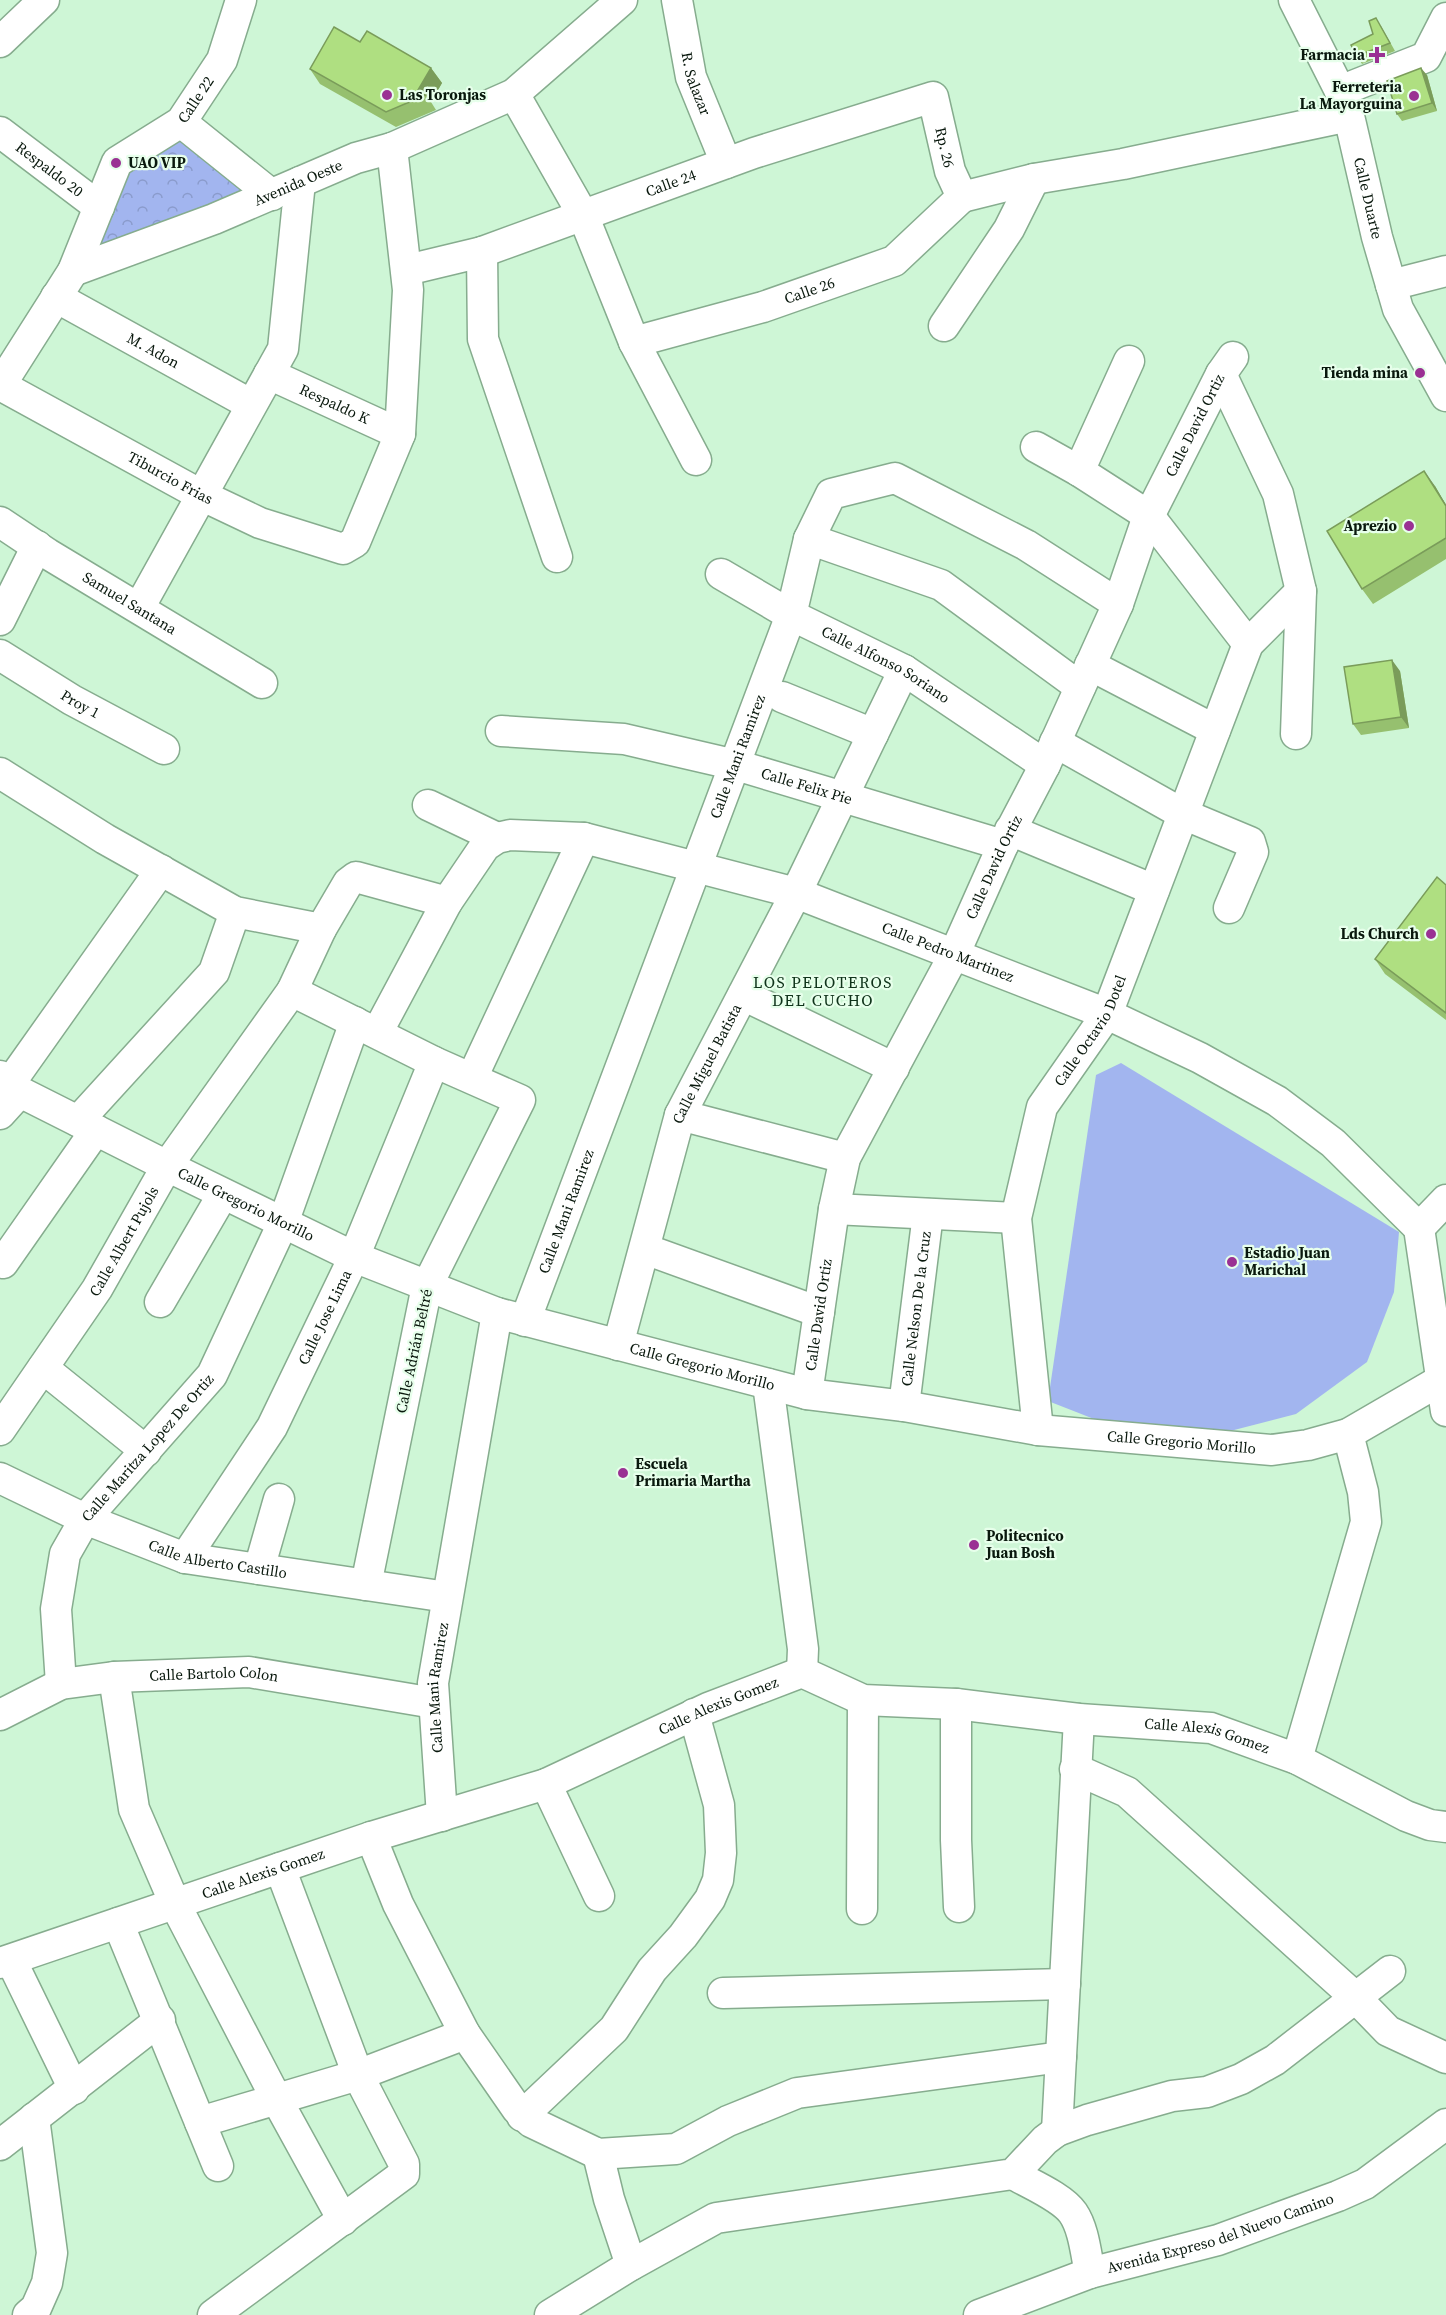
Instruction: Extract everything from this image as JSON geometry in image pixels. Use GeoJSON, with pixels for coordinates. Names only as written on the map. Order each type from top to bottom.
{"type":"FeatureCollection","features":[{"type":"Feature","properties":{"kind":"street"},"geometry":{"type":"LineString","coordinates":[[0,42],[44,0]]}},
{"type":"Feature","properties":{"kind":"street","name":"Calle 22"},"geometry":{"type":"LineString","coordinates":[[73,271],[117,162],[181,122],[222,60],[241,0]]}},
{"type":"Feature","properties":{"kind":"street","name":"Avenida Oeste"},"geometry":{"type":"LineString","coordinates":[[73,271],[214,219],[356,158],[392,148],[514,94],[622,0]]}},
{"type":"Feature","properties":{"kind":"street","name":"R. Salazar"},"geometry":{"type":"LineString","coordinates":[[677,0],[691,77],[726,163]]}},
{"type":"Feature","properties":{"kind":"street","name":"Calle Duarte"},"geometry":{"type":"LineString","coordinates":[[1294,0],[1345,104],[1377,237],[1398,309],[1442,382]]}},
{"type":"Feature","properties":{"kind":"street"},"geometry":{"type":"LineString","coordinates":[[962,197],[1034,179],[1123,164],[1345,104],[1426,57],[1446,18]]}},
{"type":"Feature","properties":{"kind":"street"},"geometry":{"type":"LineString","coordinates":[[514,94],[583,215],[634,342],[696,460]]}},
{"type":"Feature","properties":{"kind":"street","name":"Calle 24"},"geometry":{"type":"LineString","coordinates":[[407,270],[482,252],[726,163],[933,97]]}},
{"type":"Feature","properties":{"kind":"street","name":"Rp. 26"},"geometry":{"type":"LineString","coordinates":[[933,97],[950,171],[962,197]]}},
{"type":"Feature","properties":{"kind":"street"},"geometry":{"type":"LineString","coordinates":[[181,122],[272,195]]}},
{"type":"Feature","properties":{"kind":"street","name":"Respaldo 20"},"geometry":{"type":"LineString","coordinates":[[0,132],[99,207]]}},
{"type":"Feature","properties":{"kind":"street"},"geometry":{"type":"LineString","coordinates":[[392,148],[408,290],[400,434]]}},
{"type":"Feature","properties":{"kind":"street"},"geometry":{"type":"LineString","coordinates":[[944,326],[1009,229],[1034,179]]}},
{"type":"Feature","properties":{"kind":"street"},"geometry":{"type":"LineString","coordinates":[[139,608],[250,404],[283,349],[300,182]]}},
{"type":"Feature","properties":{"kind":"street","name":"Calle 26"},"geometry":{"type":"LineString","coordinates":[[634,342],[763,307],[894,261],[962,197]]}},
{"type":"Feature","properties":{"kind":"street"},"geometry":{"type":"LineString","coordinates":[[482,252],[483,339],[557,557]]}},
{"type":"Feature","properties":{"kind":"street"},"geometry":{"type":"LineString","coordinates":[[0,385],[73,271]]}},
{"type":"Feature","properties":{"kind":"street"},"geometry":{"type":"LineString","coordinates":[[1391,285],[1446,271]]}},
{"type":"Feature","properties":{"kind":"street","name":"M. Adon"},"geometry":{"type":"LineString","coordinates":[[56,297],[250,404]]}},
{"type":"Feature","properties":{"kind":"street"},"geometry":{"type":"LineString","coordinates":[[1079,471],[1129,361]]}},
{"type":"Feature","properties":{"kind":"street","name":"Calle David Ortiz"},"geometry":{"type":"LineString","coordinates":[[807,1394],[834,1209],[845,1158],[954,955],[1007,838],[1050,754],[1118,604],[1149,516],[1227,365],[1278,494],[1301,591]]}},
{"type":"Feature","properties":{"kind":"street","name":"Respaldo K"},"geometry":{"type":"LineString","coordinates":[[269,374],[400,434]]}},
{"type":"Feature","properties":{"kind":"street","name":"Tiburcio Frias"},"geometry":{"type":"LineString","coordinates":[[0,385],[201,495],[260,523],[343,549],[355,542],[400,434]]}},
{"type":"Feature","properties":{"kind":"street"},"geometry":{"type":"LineString","coordinates":[[1036,447],[1079,471],[1149,516],[1248,644],[1301,591]]}},
{"type":"Feature","properties":{"kind":"street","name":"Calle Mani Ramirez"},"geometry":{"type":"LineString","coordinates":[[442,1816],[433,1683],[447,1597],[511,1317],[698,867],[791,615],[809,539],[831,494],[895,478],[1026,545],[1118,604]]}},
{"type":"Feature","properties":{"kind":"street","name":"Samuel Santana"},"geometry":{"type":"LineString","coordinates":[[0,522],[262,682]]}},
{"type":"Feature","properties":{"kind":"street"},"geometry":{"type":"LineString","coordinates":[[809,539],[941,585],[1085,676],[1215,730]]}},
{"type":"Feature","properties":{"kind":"street"},"geometry":{"type":"LineString","coordinates":[[0,620],[37,546]]}},
{"type":"Feature","properties":{"kind":"street","name":"Calle Alfonso Soriano"},"geometry":{"type":"LineString","coordinates":[[721,574],[791,615],[904,670],[1050,754],[1250,842],[1253,852],[1229,908]]}},
{"type":"Feature","properties":{"kind":"street"},"geometry":{"type":"LineString","coordinates":[[1296,734],[1301,591]]}},
{"type":"Feature","properties":{"kind":"street","name":"Calle Octavio Dotel"},"geometry":{"type":"LineString","coordinates":[[1038,1430],[1016,1218],[1042,1107],[1107,1014],[1248,644]]}},
{"type":"Feature","properties":{"kind":"street","name":"Proy 1"},"geometry":{"type":"LineString","coordinates":[[0,655],[72,700],[164,749]]}},
{"type":"Feature","properties":{"kind":"street","name":"Calle Miguel Batista"},"geometry":{"type":"LineString","coordinates":[[618,1345],[680,1115],[796,893],[904,670]]}},
{"type":"Feature","properties":{"kind":"street"},"geometry":{"type":"LineString","coordinates":[[782,698],[873,734]]}},
{"type":"Feature","properties":{"kind":"street","name":"Calle Felix Pie"},"geometry":{"type":"LineString","coordinates":[[501,731],[624,739],[736,765],[1007,838],[1154,890]]}},
{"type":"Feature","properties":{"kind":"street"},"geometry":{"type":"LineString","coordinates":[[0,773],[52,807],[235,912],[321,929]]}},
{"type":"Feature","properties":{"kind":"street"},"geometry":{"type":"LineString","coordinates":[[428,804],[497,838]]}},
{"type":"Feature","properties":{"kind":"street","name":"Calle Pedro Martinez"},"geometry":{"type":"LineString","coordinates":[[497,838],[510,835],[584,838],[796,893],[1107,1014],[1200,1058],[1277,1101],[1333,1143],[1419,1228]]}},
{"type":"Feature","properties":{"kind":"street"},"geometry":{"type":"LineString","coordinates":[[447,902],[485,846],[497,838]]}},
{"type":"Feature","properties":{"kind":"street"},"geometry":{"type":"LineString","coordinates":[[292,991],[434,1062],[472,1078],[584,838]]}},
{"type":"Feature","properties":{"kind":"street"},"geometry":{"type":"LineString","coordinates":[[0,1114],[10,1084],[161,870]]}},
{"type":"Feature","properties":{"kind":"street","name":"Calle Albert Pujols"},"geometry":{"type":"LineString","coordinates":[[0,1430],[97,1289],[167,1166],[292,991],[321,929],[348,883],[356,877],[447,902]]}},
{"type":"Feature","properties":{"kind":"street","name":"Calle Maritza Lopez De Ortiz"},"geometry":{"type":"LineString","coordinates":[[61,1684],[56,1609],[65,1554],[85,1519],[212,1376],[284,1223],[366,1028],[447,902]]}},
{"type":"Feature","properties":{"kind":"street"},"geometry":{"type":"LineString","coordinates":[[3,1263],[87,1126],[214,972],[235,912]]}},
{"type":"Feature","properties":{"kind":"street"},"geometry":{"type":"LineString","coordinates":[[743,994],[894,1068]]}},
{"type":"Feature","properties":{"kind":"street","name":"Calle Jose Lima"},"geometry":{"type":"LineString","coordinates":[[185,1558],[272,1427],[354,1257],[434,1062]]}},
{"type":"Feature","properties":{"kind":"street","name":"Calle Adrián Beltré"},"geometry":{"type":"LineString","coordinates":[[366,1585],[427,1286],[520,1100],[472,1078]]}},
{"type":"Feature","properties":{"kind":"street","name":"Calle Gregorio Morillo"},"geometry":{"type":"LineString","coordinates":[[10,1084],[87,1126],[223,1194],[354,1257],[427,1286],[511,1317],[807,1394],[904,1406],[1038,1430],[1272,1450],[1308,1445],[1348,1434],[1441,1380]]}},
{"type":"Feature","properties":{"kind":"street"},"geometry":{"type":"LineString","coordinates":[[680,1115],[845,1158]]}},
{"type":"Feature","properties":{"kind":"street"},"geometry":{"type":"LineString","coordinates":[[160,1302],[223,1194]]}},
{"type":"Feature","properties":{"kind":"street"},"geometry":{"type":"LineString","coordinates":[[1446,1200],[1419,1228],[1446,1411]]}},
{"type":"Feature","properties":{"kind":"street"},"geometry":{"type":"LineString","coordinates":[[834,1209],[1016,1218]]}},
{"type":"Feature","properties":{"kind":"street","name":"Calle Nelson De la Cruz"},"geometry":{"type":"LineString","coordinates":[[904,1406],[928,1214]]}},
{"type":"Feature","properties":{"kind":"street"},"geometry":{"type":"LineString","coordinates":[[645,1249],[819,1312]]}},
{"type":"Feature","properties":{"kind":"street"},"geometry":{"type":"LineString","coordinates":[[43,1368],[146,1451]]}},
{"type":"Feature","properties":{"kind":"street"},"geometry":{"type":"LineString","coordinates":[[768,1384],[803,1650],[802,1672]]}},
{"type":"Feature","properties":{"kind":"street"},"geometry":{"type":"LineString","coordinates":[[1297,1759],[1366,1522],[1363,1492],[1348,1434]]}},
{"type":"Feature","properties":{"kind":"street","name":"Calle Alberto Castillo"},"geometry":{"type":"LineString","coordinates":[[0,1478],[85,1519],[185,1558],[447,1597]]}},
{"type":"Feature","properties":{"kind":"street"},"geometry":{"type":"LineString","coordinates":[[259,1569],[279,1499]]}},
{"type":"Feature","properties":{"kind":"street","name":"Calle Bartolo Colon"},"geometry":{"type":"LineString","coordinates":[[0,1715],[61,1684],[114,1677],[249,1672],[434,1702]]}},
{"type":"Feature","properties":{"kind":"street","name":"Calle Alexis Gomez"},"geometry":{"type":"LineString","coordinates":[[5,1962],[371,1837],[546,1784],[694,1714],[802,1672],[863,1700],[956,1704],[1079,1719],[1211,1728],[1297,1759],[1406,1816],[1430,1825],[1446,1827]]}},
{"type":"Feature","properties":{"kind":"street"},"geometry":{"type":"LineString","coordinates":[[114,1677],[134,1809],[175,1904],[277,2100],[343,2220]]}},
{"type":"Feature","properties":{"kind":"street"},"geometry":{"type":"LineString","coordinates":[[862,1909],[863,1700]]}},
{"type":"Feature","properties":{"kind":"street"},"geometry":{"type":"LineString","coordinates":[[956,1704],[956,1840],[959,1907]]}},
{"type":"Feature","properties":{"kind":"street"},"geometry":{"type":"LineString","coordinates":[[522,2116],[614,2029],[652,1970],[683,1936],[710,1899],[718,1880],[721,1853],[719,1805],[694,1714]]}},
{"type":"Feature","properties":{"kind":"street"},"geometry":{"type":"LineString","coordinates":[[1057,2131],[1079,1719]]}},
{"type":"Feature","properties":{"kind":"street"},"geometry":{"type":"LineString","coordinates":[[1075,1769],[1127,1792],[1354,1997],[1388,2031],[1446,2058]]}},
{"type":"Feature","properties":{"kind":"street"},"geometry":{"type":"LineString","coordinates":[[546,1784],[599,1896]]}},
{"type":"Feature","properties":{"kind":"street"},"geometry":{"type":"LineString","coordinates":[[371,1837],[398,1904],[465,2034],[522,2116],[598,2154],[676,2149],[728,2121],[797,2093],[1061,2057]]}},
{"type":"Feature","properties":{"kind":"street"},"geometry":{"type":"LineString","coordinates":[[213,2315],[404,2174],[404,2164],[358,2075],[280,1868]]}},
{"type":"Feature","properties":{"kind":"street"},"geometry":{"type":"LineString","coordinates":[[118,1923],[160,2020],[218,2166]]}},
{"type":"Feature","properties":{"kind":"street"},"geometry":{"type":"LineString","coordinates":[[5,1962],[74,2089]]}},
{"type":"Feature","properties":{"kind":"street"},"geometry":{"type":"LineString","coordinates":[[1013,2174],[1044,2140],[1057,2131],[1172,2096],[1207,2092],[1241,2079],[1275,2060],[1390,1971]]}},
{"type":"Feature","properties":{"kind":"street"},"geometry":{"type":"LineString","coordinates":[[723,1993],[1065,1984]]}},
{"type":"Feature","properties":{"kind":"street"},"geometry":{"type":"LineString","coordinates":[[0,2145],[160,2020]]}},
{"type":"Feature","properties":{"kind":"street"},"geometry":{"type":"LineString","coordinates":[[201,2122],[358,2075],[465,2034]]}},
{"type":"Feature","properties":{"kind":"street"},"geometry":{"type":"LineString","coordinates":[[28,2315],[36,2308],[47,2283],[52,2253],[33,2118]]}},
{"type":"Feature","properties":{"kind":"street","name":"Avenida Expreso del Nuevo Camino"},"geometry":{"type":"LineString","coordinates":[[979,2315],[1090,2274],[1218,2240],[1338,2196],[1365,2184],[1446,2124]]}},
{"type":"Feature","properties":{"kind":"street"},"geometry":{"type":"LineString","coordinates":[[598,2154],[609,2199],[631,2265]]}},
{"type":"Feature","properties":{"kind":"street"},"geometry":{"type":"LineString","coordinates":[[550,2315],[631,2265],[717,2218],[1013,2174],[1063,2203],[1073,2214],[1079,2228],[1090,2274]]}},
{"type":"Feature","properties":{"kind":"green space"},"geometry":{"type":"Polygon","coordinates":[[[184,134],[255,193],[96,255],[123,189],[122,167],[184,134]]]}},
{"type":"Feature","properties":{"kind":"green space","name":"Estadio Juan Marichal"},"geometry":{"type":"Polygon","coordinates":[[[1121,1063],[1399,1232],[1394,1292],[1367,1362],[1296,1414],[1203,1438],[1112,1426],[1048,1401],[1096,1075],[1121,1063]]]}},
{"type":"Feature","properties":{"kind":"building"},"geometry":{"type":"Polygon","coordinates":[[[1376,18],[1390,43],[1357,56],[1351,45],[1373,34],[1369,21],[1376,18]]]}},
{"type":"Feature","properties":{"kind":"building","name":"Las Toronjas"},"geometry":{"type":"Polygon","coordinates":[[[334,27],[360,42],[367,31],[431,68],[418,90],[426,95],[386,112],[310,69],[334,27]]]}},
{"type":"Feature","properties":{"kind":"building","name":"Ferreteria La Mayorguina"},"geometry":{"type":"Polygon","coordinates":[[[1421,68],[1432,103],[1397,114],[1387,81],[1421,68]]]}},
{"type":"Feature","properties":{"kind":"building","name":"Aprezio"},"geometry":{"type":"Polygon","coordinates":[[[1424,471],[1446,506],[1446,538],[1362,589],[1327,531],[1424,471]]]}},
{"type":"Feature","properties":{"kind":"building"},"geometry":{"type":"Polygon","coordinates":[[[1392,660],[1401,717],[1353,724],[1344,667],[1392,660]]]}},
{"type":"Feature","properties":{"kind":"building","name":"Lds Church"},"geometry":{"type":"Polygon","coordinates":[[[1437,877],[1446,885],[1446,1013],[1375,959],[1437,877]]]}},
{"type":"Feature","properties":{"kind":"place","name":"Farmacia"},"geometry":{"type":"Point","coordinates":[1377,55]}},
{"type":"Feature","properties":{"kind":"place","name":"Las Toronjas"},"geometry":{"type":"Point","coordinates":[387,95]}},
{"type":"Feature","properties":{"kind":"place","name":"Ferreteria La Mayorguina"},"geometry":{"type":"Point","coordinates":[1414,96]}},
{"type":"Feature","properties":{"kind":"place","name":"UAO VIP"},"geometry":{"type":"Point","coordinates":[116,163]}},
{"type":"Feature","properties":{"kind":"place","name":"Tienda mina"},"geometry":{"type":"Point","coordinates":[1420,373]}},
{"type":"Feature","properties":{"kind":"place","name":"Aprezio"},"geometry":{"type":"Point","coordinates":[1409,526]}},
{"type":"Feature","properties":{"kind":"place","name":"Lds Church"},"geometry":{"type":"Point","coordinates":[1431,934]}},
{"type":"Feature","properties":{"kind":"place","name":"Estadio Juan Marichal"},"geometry":{"type":"Point","coordinates":[1232,1262]}},
{"type":"Feature","properties":{"kind":"place","name":"Escuela Primaria Martha"},"geometry":{"type":"Point","coordinates":[623,1473]}},
{"type":"Feature","properties":{"kind":"place","name":"Politecnico Juan Bosh"},"geometry":{"type":"Point","coordinates":[974,1545]}},
{"type":"Feature","properties":{"kind":"district","name":"LOS PELOTEROS DEL CUCHO"},"geometry":{"type":"Point","coordinates":[823,991]}}]}
